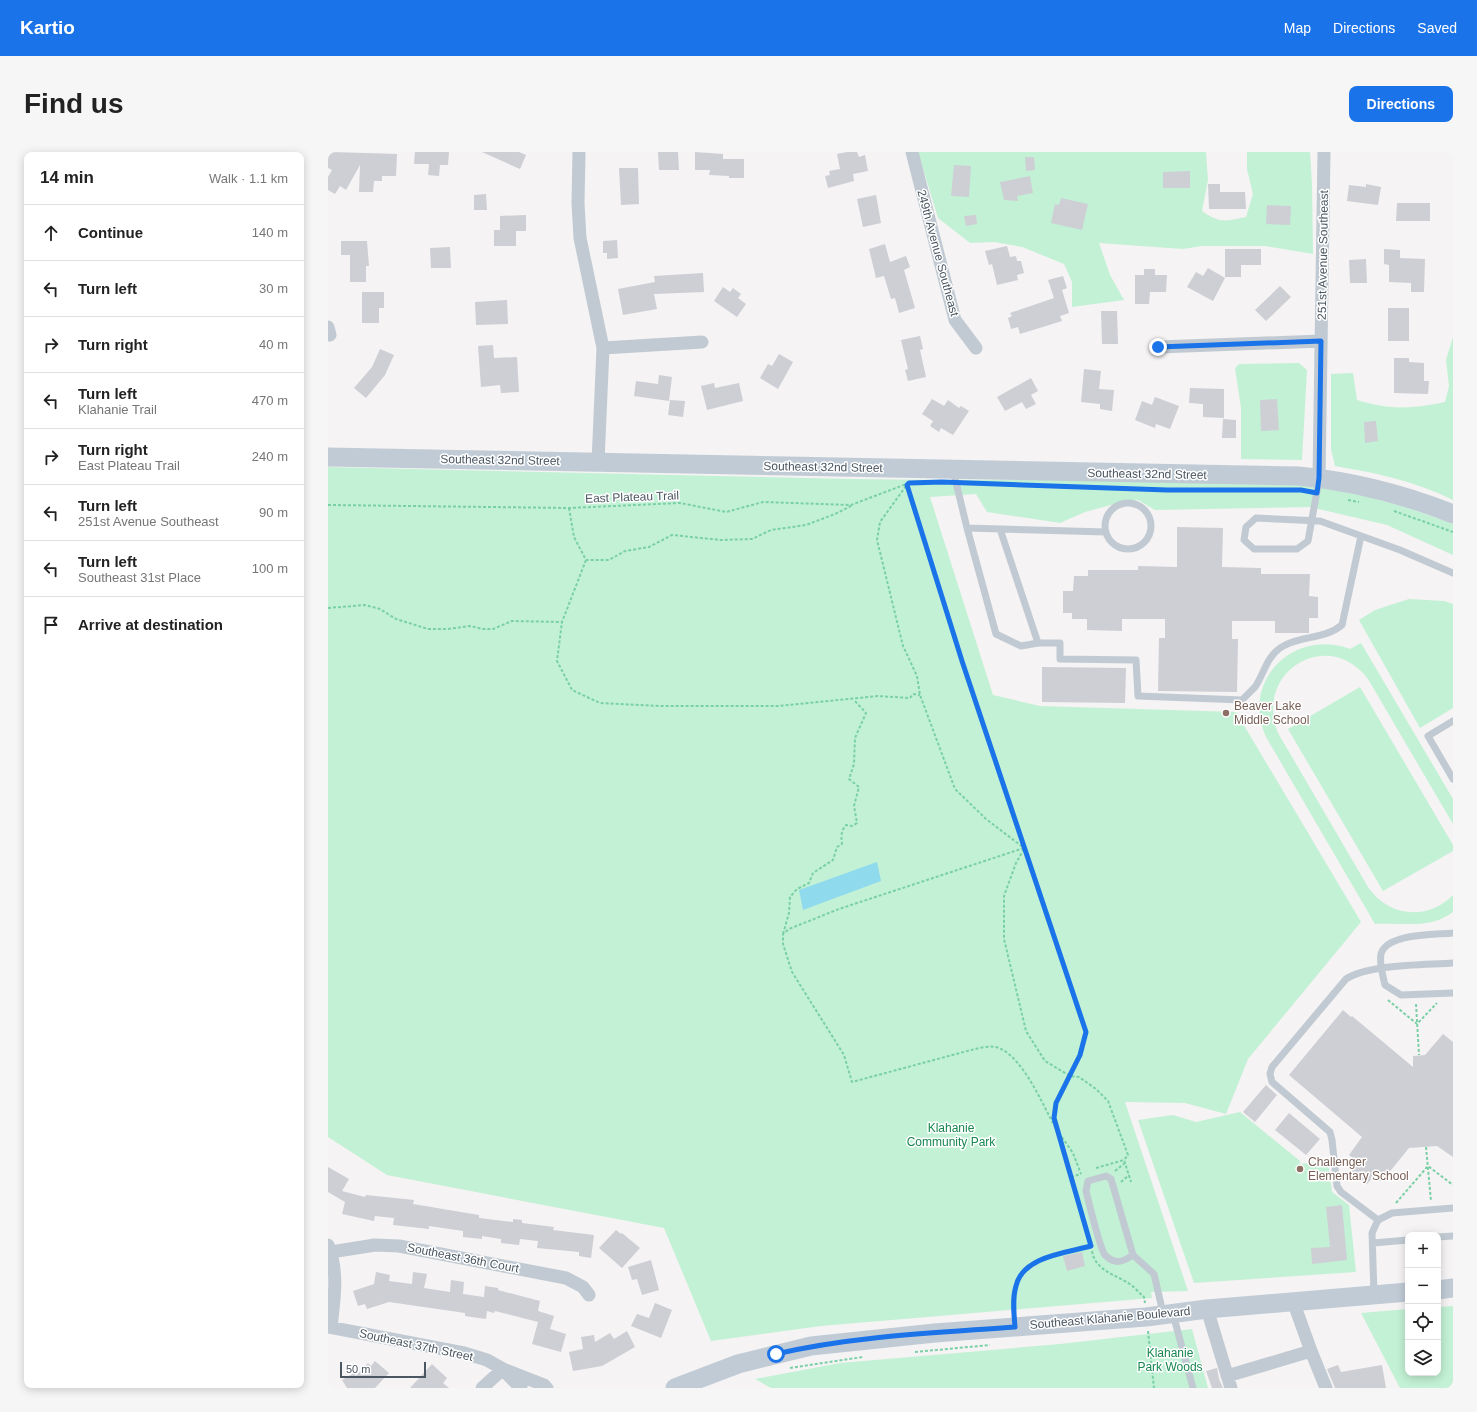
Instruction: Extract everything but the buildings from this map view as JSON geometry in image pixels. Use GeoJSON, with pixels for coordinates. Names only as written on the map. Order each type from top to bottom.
{"type":"FeatureCollection","features":[{"type":"Feature","properties":{"kind":"street"},"geometry":{"type":"LineString","coordinates":[[579,152],[578,203],[580,238],[584,265],[603,348],[598,462]]}},
{"type":"Feature","properties":{"kind":"street","name":"249th Avenue Southeast"},"geometry":{"type":"LineString","coordinates":[[912,152],[955,320],[976,348]]}},
{"type":"Feature","properties":{"kind":"street","name":"251st Avenue Southeast"},"geometry":{"type":"LineString","coordinates":[[1319,478],[1324,152]]}},
{"type":"Feature","properties":{"kind":"street"},"geometry":{"type":"LineString","coordinates":[[1158,347],[1321,341]]}},
{"type":"Feature","properties":{"kind":"street"},"geometry":{"type":"LineString","coordinates":[[603,348],[702,342]]}},
{"type":"Feature","properties":{"kind":"street","name":"Southeast 32nd Street"},"geometry":{"type":"LineString","coordinates":[[328,457],[1319,478],[1393,493],[1453,514]]}},
{"type":"Feature","properties":{"kind":"street","name":"Southeast 36th Court"},"geometry":{"type":"LineString","coordinates":[[329,1249],[375,1245],[399,1246],[566,1278],[583,1286],[589,1294]]}},
{"type":"Feature","properties":{"kind":"street"},"geometry":{"type":"LineString","coordinates":[[329,1249],[334,1270],[334,1292],[329,1327]]}},
{"type":"Feature","properties":{"kind":"street"},"geometry":{"type":"LineString","coordinates":[[1441,1290],[1453,1288]]}},
{"type":"Feature","properties":{"kind":"street","name":"Southeast Klahanie Boulevard"},"geometry":{"type":"LineString","coordinates":[[675,1388],[738,1364],[811,1346],[1161,1315],[1206,1309],[1293,1301],[1405,1292]]}},
{"type":"Feature","properties":{"kind":"street"},"geometry":{"type":"LineString","coordinates":[[1293,1301],[1326,1388]]}},
{"type":"Feature","properties":{"kind":"street"},"geometry":{"type":"LineString","coordinates":[[1206,1309],[1229,1382],[1311,1351]]}},
{"type":"Feature","properties":{"kind":"street","name":"Southeast 37th Street"},"geometry":{"type":"LineString","coordinates":[[329,1327],[487,1360],[503,1369],[544,1385],[547,1388]]}},
{"type":"Feature","properties":{"kind":"street"},"geometry":{"type":"LineString","coordinates":[[482,1388],[503,1369]]}},
{"type":"Feature","properties":{"kind":"street","name":"Southeast 37th Street"},"geometry":{"type":"LineString","coordinates":[[503,1369],[520,1388]]}},
{"type":"Feature","properties":{"kind":"lane"},"geometry":{"type":"LineString","coordinates":[[953,470],[966,528],[996,634],[1021,646],[1038,643],[1060,643],[1060,659],[1136,660],[1138,696],[1242,700],[1255,687],[1274,653],[1296,640],[1328,634],[1342,624],[1361,536]]}},
{"type":"Feature","properties":{"kind":"lane"},"geometry":{"type":"LineString","coordinates":[[1319,478],[1313,520],[1308,541],[1297,549],[1254,549],[1244,540],[1246,527],[1256,518],[1313,520],[1361,536],[1453,573]]}},
{"type":"Feature","properties":{"kind":"lane"},"geometry":{"type":"LineString","coordinates":[[1123,504],[1138,506],[1148,515],[1151,522],[1150,533],[1144,543],[1137,548],[1121,548],[1114,545],[1106,532],[1107,517],[1117,506],[1123,504]]}},
{"type":"Feature","properties":{"kind":"lane"},"geometry":{"type":"LineString","coordinates":[[966,528],[1106,532]]}},
{"type":"Feature","properties":{"kind":"lane"},"geometry":{"type":"LineString","coordinates":[[1000,529],[1038,643]]}},
{"type":"Feature","properties":{"kind":"lane"},"geometry":{"type":"LineString","coordinates":[[1453,721],[1428,736],[1453,779]]}},
{"type":"Feature","properties":{"kind":"lane"},"geometry":{"type":"LineString","coordinates":[[1453,933],[1406,937],[1390,942],[1381,953],[1381,969],[1385,985],[1401,995],[1453,993]]}},
{"type":"Feature","properties":{"kind":"lane"},"geometry":{"type":"LineString","coordinates":[[1378,1220],[1341,1192],[1337,1186],[1330,1132],[1272,1082],[1270,1074],[1272,1067],[1346,979],[1355,974],[1381,969],[1453,963]]}},
{"type":"Feature","properties":{"kind":"lane"},"geometry":{"type":"LineString","coordinates":[[1133,1255],[1124,1261],[1114,1261],[1104,1254],[1086,1191],[1088,1181],[1106,1176],[1111,1179],[1133,1255],[1154,1274],[1160,1292],[1161,1315],[1193,1388]]}},
{"type":"Feature","properties":{"kind":"lane"},"geometry":{"type":"LineString","coordinates":[[1374,1294],[1372,1233],[1378,1220],[1392,1213],[1453,1208]]}},
{"type":"Feature","properties":{"kind":"lane"},"geometry":{"type":"LineString","coordinates":[[1441,1237],[1453,1236]]}},
{"type":"Feature","properties":{"kind":"lane"},"geometry":{"type":"LineString","coordinates":[[1373,1243],[1405,1240]]}},
{"type":"Feature","properties":{"kind":"path","name":"East Plateau Trail"},"geometry":{"type":"LineString","coordinates":[[328,505],[569,508],[680,503],[726,512],[763,502],[851,506],[915,483]]}},
{"type":"Feature","properties":{"kind":"path"},"geometry":{"type":"LineString","coordinates":[[907,485],[880,522],[877,540],[903,646],[917,676],[920,694],[954,789],[986,819],[1024,848]]}},
{"type":"Feature","properties":{"kind":"path"},"geometry":{"type":"LineString","coordinates":[[907,485],[962,661],[1086,1032],[1080,1055],[1056,1103],[1054,1118],[1080,1206]]}},
{"type":"Feature","properties":{"kind":"path"},"geometry":{"type":"LineString","coordinates":[[1152,489],[1191,490]]}},
{"type":"Feature","properties":{"kind":"path"},"geometry":{"type":"LineString","coordinates":[[1347,500],[1362,503]]}},
{"type":"Feature","properties":{"kind":"path"},"geometry":{"type":"LineString","coordinates":[[586,560],[609,560],[625,551],[649,547],[672,535],[721,540],[752,539],[771,530],[806,525],[851,506]]}},
{"type":"Feature","properties":{"kind":"path"},"geometry":{"type":"LineString","coordinates":[[569,508],[574,537],[586,560],[562,622],[557,661],[572,690],[600,703],[726,706],[778,706],[854,700],[878,696],[910,698],[913,694],[920,694]]}},
{"type":"Feature","properties":{"kind":"path"},"geometry":{"type":"LineString","coordinates":[[1391,510],[1453,532]]}},
{"type":"Feature","properties":{"kind":"path"},"geometry":{"type":"LineString","coordinates":[[328,608],[365,605],[380,608],[396,619],[428,629],[448,629],[470,626],[482,629],[494,629],[512,620],[562,622]]}},
{"type":"Feature","properties":{"kind":"path"},"geometry":{"type":"LineString","coordinates":[[854,700],[866,713],[855,738],[854,764],[849,779],[859,787],[854,806],[857,823],[852,826],[846,825],[843,829],[841,834],[842,844],[836,847],[833,860],[813,873],[809,883],[797,889],[790,897],[789,913],[783,934],[783,944],[792,972],[844,1055],[852,1082],[985,1046],[1000,1048],[1011,1055],[1021,1068],[1072,1153],[1081,1174]]}},
{"type":"Feature","properties":{"kind":"path"},"geometry":{"type":"LineString","coordinates":[[783,934],[788,929],[839,909],[1024,848]]}},
{"type":"Feature","properties":{"kind":"path"},"geometry":{"type":"LineString","coordinates":[[1024,848],[1016,863],[1004,896],[1004,939],[1026,1031],[1045,1061],[1070,1076],[1079,1077],[1096,1089],[1108,1101],[1128,1155],[1124,1160]]}},
{"type":"Feature","properties":{"kind":"path"},"geometry":{"type":"LineString","coordinates":[[1388,1000],[1417,1024]]}},
{"type":"Feature","properties":{"kind":"path"},"geometry":{"type":"LineString","coordinates":[[1417,1024],[1439,1001]]}},
{"type":"Feature","properties":{"kind":"path"},"geometry":{"type":"LineString","coordinates":[[1416,1003],[1419,1056]]}},
{"type":"Feature","properties":{"kind":"path"},"geometry":{"type":"LineString","coordinates":[[1426,1147],[1431,1201]]}},
{"type":"Feature","properties":{"kind":"path"},"geometry":{"type":"LineString","coordinates":[[1114,1172],[1125,1164]]}},
{"type":"Feature","properties":{"kind":"path"},"geometry":{"type":"LineString","coordinates":[[1428,1166],[1453,1185]]}},
{"type":"Feature","properties":{"kind":"path"},"geometry":{"type":"LineString","coordinates":[[1396,1204],[1428,1166]]}},
{"type":"Feature","properties":{"kind":"path"},"geometry":{"type":"LineString","coordinates":[[1118,1184],[1128,1175]]}},
{"type":"Feature","properties":{"kind":"path"},"geometry":{"type":"LineString","coordinates":[[1091,1242],[1093,1257],[1102,1270],[1130,1284],[1161,1315],[1154,1388]]}},
{"type":"Feature","properties":{"kind":"path"},"geometry":{"type":"LineString","coordinates":[[1015,1327],[1014,1297],[1021,1273],[1039,1261],[1091,1246]]}},
{"type":"Feature","properties":{"kind":"path"},"geometry":{"type":"LineString","coordinates":[[911,1352],[995,1345]]}},
{"type":"Feature","properties":{"kind":"path"},"geometry":{"type":"LineString","coordinates":[[783,1369],[865,1357]]}},
{"type":"Feature","properties":{"kind":"green space"},"geometry":{"type":"Polygon","coordinates":[[[918,152],[1206,152],[1208,180],[1202,211],[1219,220],[1233,220],[1246,217],[1253,194],[1247,169],[1247,152],[1310,152],[1313,254],[1265,246],[1202,246],[1183,249],[1099,243],[1110,275],[1124,300],[1072,307],[1072,282],[1064,264],[1022,247],[994,242],[970,243],[938,218],[918,152]]]}},
{"type":"Feature","properties":{"kind":"green space"},"geometry":{"type":"Polygon","coordinates":[[[1453,337],[1453,500],[1439,493],[1395,478],[1335,466],[1331,449],[1331,374],[1353,373],[1357,400],[1379,406],[1412,407],[1445,402],[1449,386],[1446,360],[1453,337]]]}},
{"type":"Feature","properties":{"kind":"green space"},"geometry":{"type":"Polygon","coordinates":[[[1299,363],[1307,370],[1302,460],[1241,459],[1241,408],[1235,368],[1239,364],[1299,363]]]}},
{"type":"Feature","properties":{"kind":"green space","name":"Klahanie Community Park"},"geometry":{"type":"Polygon","coordinates":[[[328,467],[850,479],[1259,481],[1321,487],[1366,496],[1453,524],[1453,555],[1387,525],[1310,507],[1155,510],[1138,500],[1114,504],[1085,512],[1060,523],[987,512],[976,494],[930,497],[993,695],[1040,706],[1236,712],[1361,922],[1248,1059],[1226,1114],[1185,1103],[1125,1102],[1188,1291],[1151,1292],[1152,1298],[821,1326],[711,1341],[664,1228],[387,1175],[328,1137],[328,467]]]}},
{"type":"Feature","properties":{"kind":"green space"},"geometry":{"type":"Polygon","coordinates":[[[1409,599],[1444,601],[1453,604],[1453,708],[1420,728],[1359,620],[1375,610],[1409,599]]]}},
{"type":"Feature","properties":{"kind":"green space"},"geometry":{"type":"Polygon","coordinates":[[[1361,643],[1453,799],[1453,824],[1368,679],[1352,664],[1334,656],[1315,657],[1299,663],[1285,675],[1276,691],[1273,711],[1278,733],[1368,887],[1376,897],[1386,905],[1397,910],[1420,912],[1432,909],[1453,895],[1453,912],[1444,918],[1435,921],[1416,924],[1375,924],[1266,737],[1260,716],[1260,697],[1266,679],[1277,664],[1292,653],[1310,646],[1329,644],[1350,649],[1361,643]]]}},
{"type":"Feature","properties":{"kind":"green space"},"geometry":{"type":"Polygon","coordinates":[[[1360,687],[1453,845],[1453,851],[1383,891],[1288,729],[1360,687]]]}},
{"type":"Feature","properties":{"kind":"green space"},"geometry":{"type":"Polygon","coordinates":[[[1240,1112],[1300,1161],[1300,1164],[1328,1161],[1332,1192],[1349,1205],[1356,1272],[1194,1283],[1138,1120],[1173,1115],[1196,1122],[1240,1112]]]}},
{"type":"Feature","properties":{"kind":"green space"},"geometry":{"type":"Polygon","coordinates":[[[1453,1306],[1453,1388],[1400,1388],[1361,1313],[1405,1309],[1405,1376],[1441,1376],[1441,1307],[1453,1306]]]}},
{"type":"Feature","properties":{"kind":"green space","name":"Klahanie Park Woods"},"geometry":{"type":"Polygon","coordinates":[[[1192,1329],[1208,1388],[771,1388],[755,1379],[840,1363],[1060,1344],[1192,1329]]]}},
{"type":"Feature","properties":{"kind":"water"},"geometry":{"type":"Polygon","coordinates":[[[877,862],[881,881],[803,910],[799,890],[877,862]]]}},
{"type":"Feature","properties":{"kind":"place","name":"Beaver Lake Middle School"},"geometry":{"type":"Point","coordinates":[1226,713]}},
{"type":"Feature","properties":{"kind":"place","name":"Challenger Elementary School"},"geometry":{"type":"Point","coordinates":[1300,1169]}},
{"type":"Feature","properties":{"kind":"route"},"geometry":{"type":"LineString","coordinates":[[776,1354],[811,1346],[936,1333],[1015,1327],[1014,1297],[1021,1273],[1029,1266],[1039,1261],[1091,1246],[1054,1118],[1056,1103],[1080,1055],[1086,1032],[962,661],[907,485],[909,483],[942,482],[1167,490],[1301,490],[1317,493],[1319,478],[1321,341],[1158,347]]}}]}
